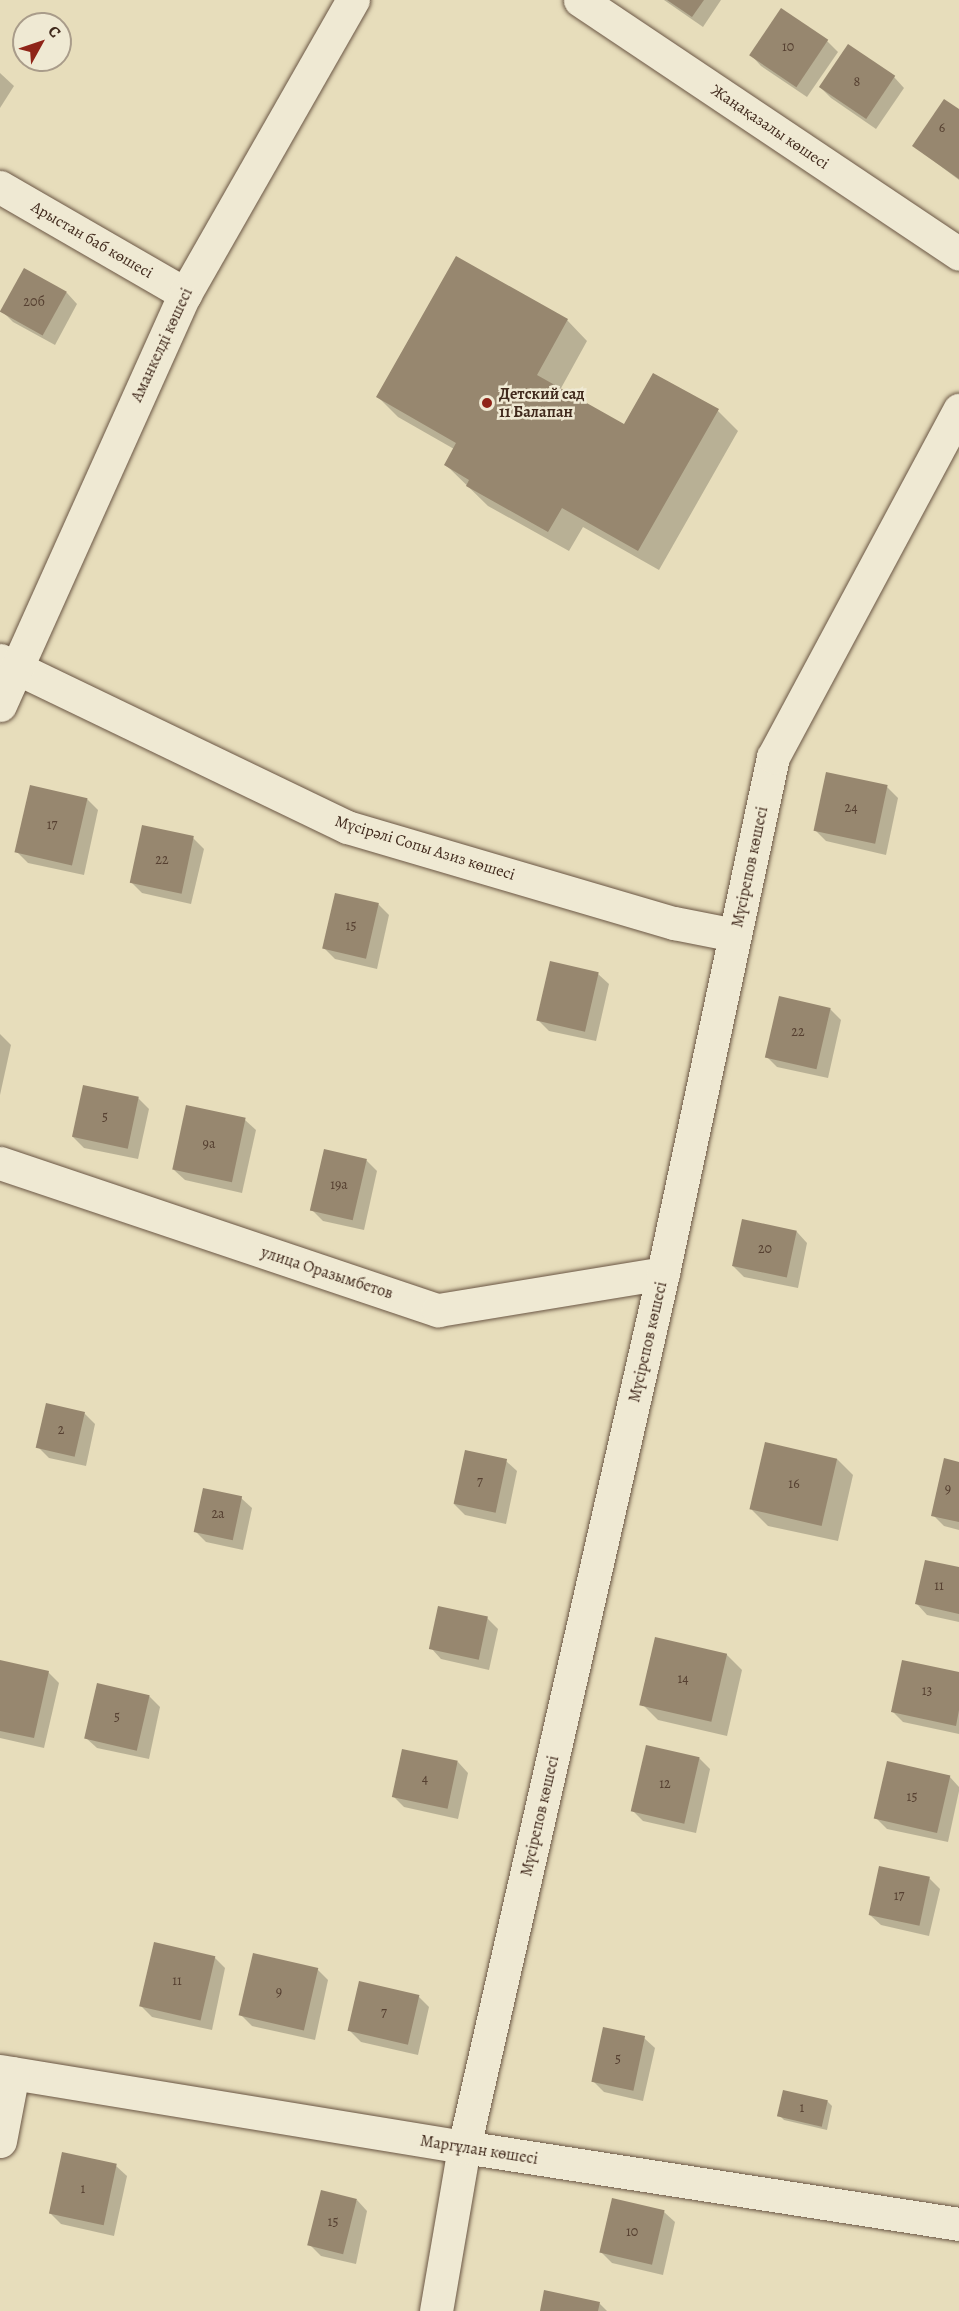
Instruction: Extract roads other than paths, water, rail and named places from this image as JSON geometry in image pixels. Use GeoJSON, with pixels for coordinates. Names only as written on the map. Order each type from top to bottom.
{"type":"FeatureCollection","features":[{"type":"Feature","properties":{"kind":"street","name":"Аманкелді көшесі"},"geometry":{"type":"LineString","coordinates":[[0,705],[8,665],[185,294],[353,0]]}},
{"type":"Feature","properties":{"kind":"street","name":"Жаңақазалы көшесі"},"geometry":{"type":"LineString","coordinates":[[580,0],[959,254]]}},
{"type":"Feature","properties":{"kind":"street","name":"Арыстан баб көшесі"},"geometry":{"type":"LineString","coordinates":[[0,187],[185,294]]}},
{"type":"Feature","properties":{"kind":"street","name":"Мүсірепов көшесі"},"geometry":{"type":"LineString","coordinates":[[436,2311],[464,2147],[663,1273],[773,757],[959,410]]}},
{"type":"Feature","properties":{"kind":"street","name":"Мүсірәлі Сопы Азиз көшесі"},"geometry":{"type":"LineString","coordinates":[[8,665],[347,827],[674,923],[735,935]]}},
{"type":"Feature","properties":{"kind":"street","name":"улица Оразымбетов"},"geometry":{"type":"LineString","coordinates":[[0,1163],[438,1310],[663,1273]]}},
{"type":"Feature","properties":{"kind":"street","name":"Маргұлан көшесі"},"geometry":{"type":"LineString","coordinates":[[7,2072],[464,2147],[959,2224]]}},
{"type":"Feature","properties":{"kind":"street"},"geometry":{"type":"LineString","coordinates":[[0,2141],[7,2072]]}},
{"type":"Feature","properties":{"kind":"place","name":"Детский сад 11 Балапан"},"geometry":{"type":"Point","coordinates":[487,403]}}]}
